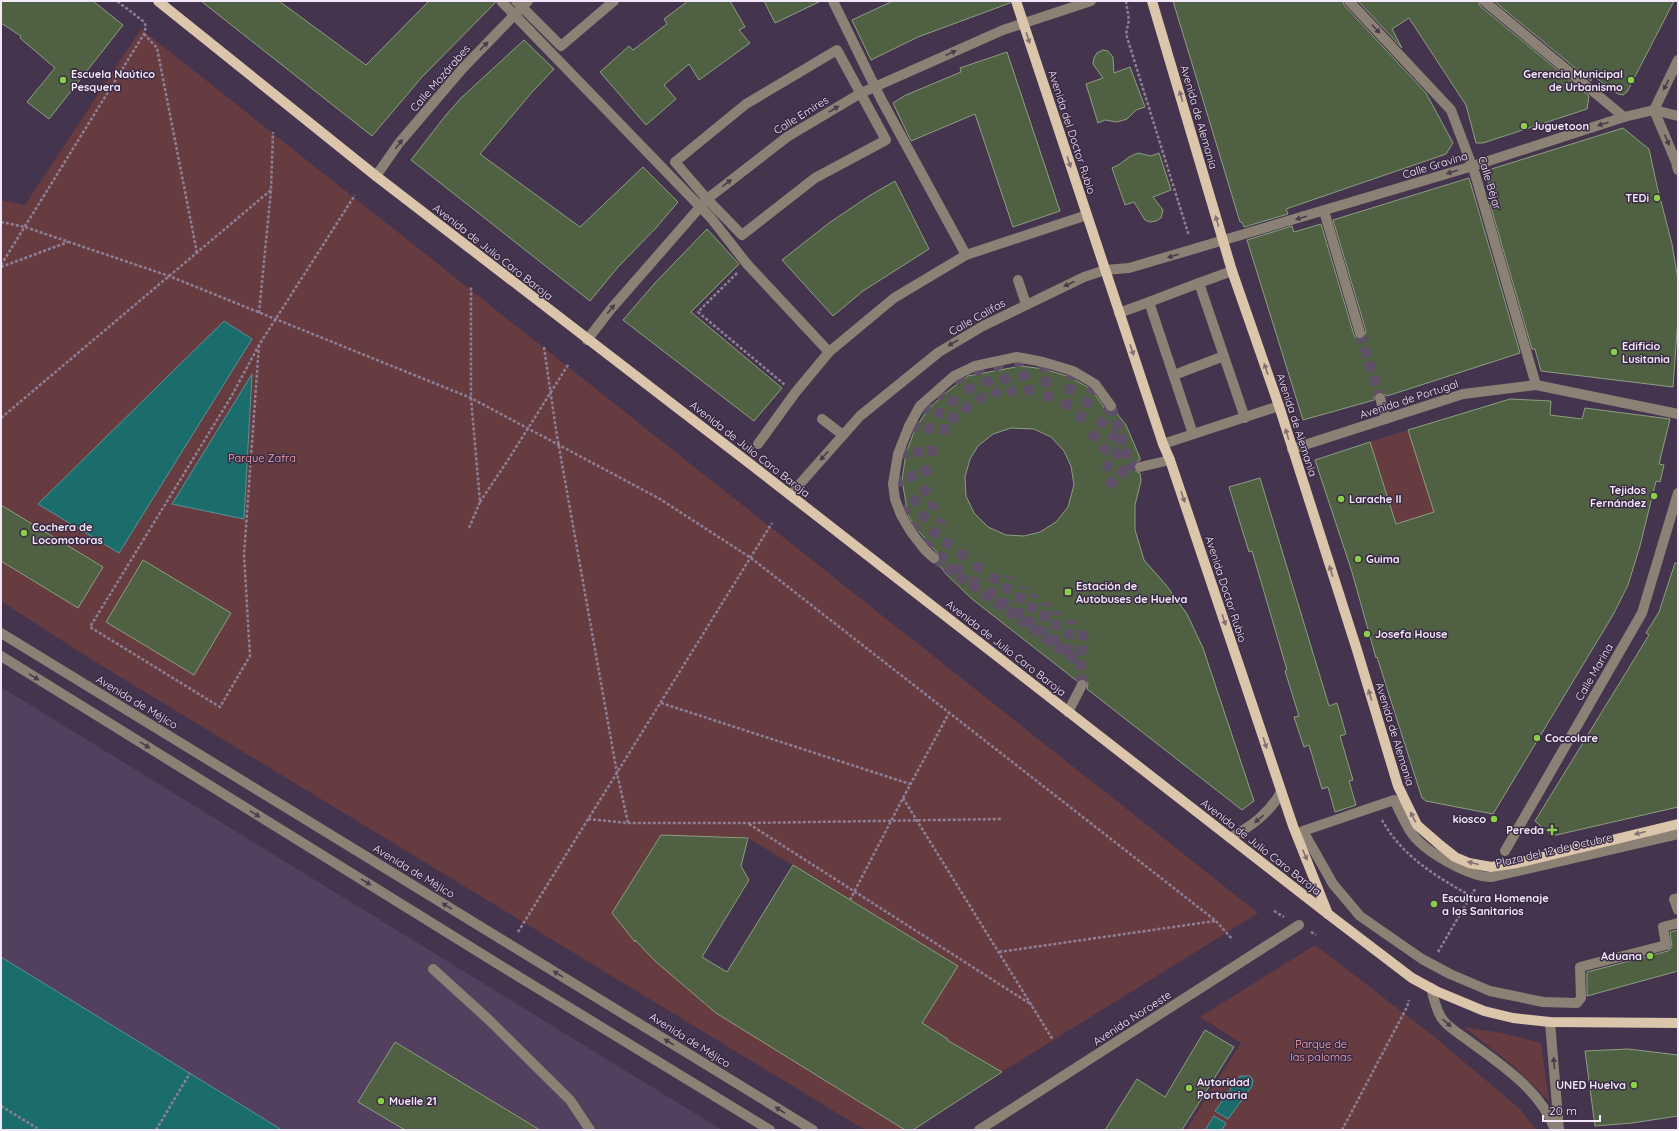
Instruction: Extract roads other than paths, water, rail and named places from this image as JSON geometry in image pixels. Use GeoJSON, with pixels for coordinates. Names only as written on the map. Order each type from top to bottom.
{"type":"FeatureCollection","features":[{"type":"Feature","properties":{"kind":"main road","name":"Avenida del Doctor Rubio"},"geometry":{"type":"LineString","coordinates":[[1016,1],[1105,270]]}},
{"type":"Feature","properties":{"kind":"main road","name":"Avenida de Alemania"},"geometry":{"type":"LineString","coordinates":[[1152,1],[1232,271],[1279,406],[1357,650],[1398,786],[1417,824],[1440,846],[1456,857],[1469,863],[1491,867],[1502,866],[1678,824]]}},
{"type":"Feature","properties":{"kind":"main road","name":"Avenida de Julio Caro Baroja"},"geometry":{"type":"LineString","coordinates":[[165,3],[376,176],[790,495],[1328,914]]}},
{"type":"Feature","properties":{"kind":"main road","name":"Avenida Doctor Rubio"},"geometry":{"type":"LineString","coordinates":[[1105,270],[1281,792],[1328,914]]}},
{"type":"Feature","properties":{"kind":"main road"},"geometry":{"type":"LineString","coordinates":[[1328,914],[1412,978],[1431,988],[1484,1010],[1513,1018],[1550,1022],[1678,1023]]}},
{"type":"Feature","properties":{"kind":"main road"},"geometry":{"type":"LineString","coordinates":[[1660,1024],[1678,1028]]}},
{"type":"Feature","properties":{"kind":"street"},"geometry":{"type":"LineString","coordinates":[[501,1],[703,203],[742,235],[815,178],[886,140],[838,50],[746,104],[676,162],[703,203],[711,218],[747,264],[829,352]]}},
{"type":"Feature","properties":{"kind":"street"},"geometry":{"type":"LineString","coordinates":[[522,3],[561,46],[614,1]]}},
{"type":"Feature","properties":{"kind":"street"},"geometry":{"type":"LineString","coordinates":[[834,1],[875,87],[966,255]]}},
{"type":"Feature","properties":{"kind":"street","name":"Calle Emires"},"geometry":{"type":"LineString","coordinates":[[587,340],[611,309],[703,203],[787,137],[862,93],[875,87],[1003,30],[1091,1]]}},
{"type":"Feature","properties":{"kind":"street","name":"Calle Béjar"},"geometry":{"type":"LineString","coordinates":[[1349,1],[1451,110],[1473,166],[1536,385]]}},
{"type":"Feature","properties":{"kind":"street"},"geometry":{"type":"LineString","coordinates":[[1484,1],[1624,117]]}},
{"type":"Feature","properties":{"kind":"street","name":"Calle Mozárabes"},"geometry":{"type":"LineString","coordinates":[[376,176],[399,143],[463,68],[514,15],[522,3]]}},
{"type":"Feature","properties":{"kind":"street"},"geometry":{"type":"LineString","coordinates":[[1678,60],[1654,110],[1678,170]]}},
{"type":"Feature","properties":{"kind":"street"},"geometry":{"type":"LineString","coordinates":[[1654,110],[1678,116]]}},
{"type":"Feature","properties":{"kind":"street","name":"Calle Gravina"},"geometry":{"type":"LineString","coordinates":[[1223,240],[1473,166],[1624,117],[1654,110]]}},
{"type":"Feature","properties":{"kind":"street"},"geometry":{"type":"LineString","coordinates":[[1324,211],[1360,333]]}},
{"type":"Feature","properties":{"kind":"street"},"geometry":{"type":"LineString","coordinates":[[758,444],[795,393],[829,352],[894,298],[966,255],[1087,215]]}},
{"type":"Feature","properties":{"kind":"street","name":"Calle Califas"},"geometry":{"type":"LineString","coordinates":[[790,495],[860,416],[939,352],[982,326],[1084,277],[1105,270],[1128,268],[1223,240]]}},
{"type":"Feature","properties":{"kind":"street"},"geometry":{"type":"LineString","coordinates":[[1119,313],[1232,271]]}},
{"type":"Feature","properties":{"kind":"street"},"geometry":{"type":"LineString","coordinates":[[1018,280],[1026,304]]}},
{"type":"Feature","properties":{"kind":"street"},"geometry":{"type":"LineString","coordinates":[[1199,283],[1245,418]]}},
{"type":"Feature","properties":{"kind":"street"},"geometry":{"type":"LineString","coordinates":[[1149,302],[1193,434]]}},
{"type":"Feature","properties":{"kind":"street"},"geometry":{"type":"LineString","coordinates":[[1174,375],[1224,356]]}},
{"type":"Feature","properties":{"kind":"street"},"geometry":{"type":"LineString","coordinates":[[934,558],[925,550],[900,515],[895,499],[893,484],[898,454],[909,426],[920,406],[949,380],[975,366],[1017,357],[1043,362],[1073,371],[1095,384],[1111,406]]}},
{"type":"Feature","properties":{"kind":"street","name":"Avenida de Portugal"},"geometry":{"type":"LineString","coordinates":[[1292,449],[1463,394],[1536,385],[1678,414]]}},
{"type":"Feature","properties":{"kind":"street"},"geometry":{"type":"LineString","coordinates":[[1380,398],[1386,419]]}},
{"type":"Feature","properties":{"kind":"street"},"geometry":{"type":"LineString","coordinates":[[1163,444],[1279,406]]}},
{"type":"Feature","properties":{"kind":"street"},"geometry":{"type":"LineString","coordinates":[[822,418],[843,435]]}},
{"type":"Feature","properties":{"kind":"street"},"geometry":{"type":"LineString","coordinates":[[1140,467],[1170,460]]}},
{"type":"Feature","properties":{"kind":"street","name":"Calle Marina"},"geometry":{"type":"LineString","coordinates":[[1505,851],[1642,613],[1678,493]]}},
{"type":"Feature","properties":{"kind":"street","name":"Avenida de Méjico"},"geometry":{"type":"LineString","coordinates":[[1,633],[813,1130]]}},
{"type":"Feature","properties":{"kind":"street"},"geometry":{"type":"LineString","coordinates":[[1,656],[491,960],[770,1130]]}},
{"type":"Feature","properties":{"kind":"street"},"geometry":{"type":"LineString","coordinates":[[1068,712],[1082,685]]}},
{"type":"Feature","properties":{"kind":"street"},"geometry":{"type":"LineString","coordinates":[[1230,838],[1248,828],[1263,816],[1274,805],[1281,792]]}},
{"type":"Feature","properties":{"kind":"street","name":"Plaza del 12 de Octubre"},"geometry":{"type":"LineString","coordinates":[[1678,834],[1492,877],[1482,877],[1463,869],[1434,853],[1411,832],[1394,800],[1303,831],[1333,884],[1360,916],[1431,964],[1490,991],[1543,1002],[1577,1003],[1581,998],[1580,967],[1666,945],[1663,927],[1678,923]]}},
{"type":"Feature","properties":{"kind":"street"},"geometry":{"type":"LineString","coordinates":[[1678,898],[1674,899],[1678,910]]}},
{"type":"Feature","properties":{"kind":"street","name":"Avenida Noroeste"},"geometry":{"type":"LineString","coordinates":[[979,1130],[1298,925]]}},
{"type":"Feature","properties":{"kind":"street"},"geometry":{"type":"LineString","coordinates":[[433,969],[488,1019],[570,1100],[590,1130]]}},
{"type":"Feature","properties":{"kind":"street"},"geometry":{"type":"LineString","coordinates":[[1431,988],[1435,1006],[1443,1020],[1512,1074],[1532,1093],[1548,1115],[1555,1130]]}},
{"type":"Feature","properties":{"kind":"street"},"geometry":{"type":"LineString","coordinates":[[1550,1022],[1559,1130]]}},
{"type":"Feature","properties":{"kind":"tunnel"},"geometry":{"type":"LineString","coordinates":[[1360,333],[1380,398]]}},
{"type":"Feature","properties":{"kind":"tunnel"},"geometry":{"type":"LineString","coordinates":[[1017,357],[1031,396]]}},
{"type":"Feature","properties":{"kind":"tunnel"},"geometry":{"type":"LineString","coordinates":[[995,361],[1014,395]]}},
{"type":"Feature","properties":{"kind":"tunnel"},"geometry":{"type":"LineString","coordinates":[[1043,362],[1049,401]]}},
{"type":"Feature","properties":{"kind":"tunnel"},"geometry":{"type":"LineString","coordinates":[[975,366],[999,396]]}},
{"type":"Feature","properties":{"kind":"tunnel"},"geometry":{"type":"LineString","coordinates":[[1066,409],[1073,371]]}},
{"type":"Feature","properties":{"kind":"tunnel"},"geometry":{"type":"LineString","coordinates":[[954,376],[985,401]]}},
{"type":"Feature","properties":{"kind":"tunnel"},"geometry":{"type":"LineString","coordinates":[[1079,421],[1095,384]]}},
{"type":"Feature","properties":{"kind":"tunnel"},"geometry":{"type":"LineString","coordinates":[[935,392],[971,410]]}},
{"type":"Feature","properties":{"kind":"tunnel"},"geometry":{"type":"LineString","coordinates":[[920,406],[960,420]]}},
{"type":"Feature","properties":{"kind":"tunnel"},"geometry":{"type":"LineString","coordinates":[[1111,406],[1130,465],[1140,467]]}},
{"type":"Feature","properties":{"kind":"tunnel"},"geometry":{"type":"LineString","coordinates":[[1092,440],[1111,406]]}},
{"type":"Feature","properties":{"kind":"tunnel"},"geometry":{"type":"LineString","coordinates":[[909,426],[950,430]]}},
{"type":"Feature","properties":{"kind":"tunnel"},"geometry":{"type":"LineString","coordinates":[[1102,453],[1119,428]]}},
{"type":"Feature","properties":{"kind":"tunnel"},"geometry":{"type":"LineString","coordinates":[[1105,470],[1124,445]]}},
{"type":"Feature","properties":{"kind":"tunnel"},"geometry":{"type":"LineString","coordinates":[[898,454],[939,450]]}},
{"type":"Feature","properties":{"kind":"tunnel"},"geometry":{"type":"LineString","coordinates":[[1108,486],[1130,465]]}},
{"type":"Feature","properties":{"kind":"tunnel"},"geometry":{"type":"LineString","coordinates":[[893,484],[930,469]]}},
{"type":"Feature","properties":{"kind":"tunnel"},"geometry":{"type":"LineString","coordinates":[[901,515],[929,487]]}},
{"type":"Feature","properties":{"kind":"tunnel"},"geometry":{"type":"LineString","coordinates":[[911,532],[935,503]]}},
{"type":"Feature","properties":{"kind":"tunnel"},"geometry":{"type":"LineString","coordinates":[[925,550],[942,519]]}},
{"type":"Feature","properties":{"kind":"tunnel"},"geometry":{"type":"LineString","coordinates":[[940,562],[952,534]]}},
{"type":"Feature","properties":{"kind":"tunnel"},"geometry":{"type":"LineString","coordinates":[[956,574],[965,546]]}},
{"type":"Feature","properties":{"kind":"tunnel"},"geometry":{"type":"LineString","coordinates":[[974,587],[980,557]]}},
{"type":"Feature","properties":{"kind":"tunnel"},"geometry":{"type":"LineString","coordinates":[[934,558],[1080,663]]}},
{"type":"Feature","properties":{"kind":"tunnel"},"geometry":{"type":"LineString","coordinates":[[990,598],[996,568]]}},
{"type":"Feature","properties":{"kind":"tunnel"},"geometry":{"type":"LineString","coordinates":[[1003,608],[1009,576]]}},
{"type":"Feature","properties":{"kind":"tunnel"},"geometry":{"type":"LineString","coordinates":[[1017,618],[1022,586]]}},
{"type":"Feature","properties":{"kind":"tunnel"},"geometry":{"type":"LineString","coordinates":[[1029,627],[1034,594]]}},
{"type":"Feature","properties":{"kind":"tunnel"},"geometry":{"type":"LineString","coordinates":[[1042,636],[1046,603]]}},
{"type":"Feature","properties":{"kind":"tunnel"},"geometry":{"type":"LineString","coordinates":[[1054,645],[1057,611]]}},
{"type":"Feature","properties":{"kind":"tunnel"},"geometry":{"type":"LineString","coordinates":[[1067,654],[1071,620]]}},
{"type":"Feature","properties":{"kind":"tunnel"},"geometry":{"type":"LineString","coordinates":[[1082,685],[1080,663],[1084,629]]}},
{"type":"Feature","properties":{"kind":"place","name":"Escuela Naútico Pesquera"},"geometry":{"type":"Point","coordinates":[63,80]}},
{"type":"Feature","properties":{"kind":"place","name":"Gerencia Municipal de Urbanismo"},"geometry":{"type":"Point","coordinates":[1631,80]}},
{"type":"Feature","properties":{"kind":"place","name":"Juguetoon"},"geometry":{"type":"Point","coordinates":[1524,126]}},
{"type":"Feature","properties":{"kind":"place","name":"TEDi"},"geometry":{"type":"Point","coordinates":[1657,198]}},
{"type":"Feature","properties":{"kind":"place","name":"Edificio Lusitania"},"geometry":{"type":"Point","coordinates":[1614,352]}},
{"type":"Feature","properties":{"kind":"place","name":"Tejidos Fernández"},"geometry":{"type":"Point","coordinates":[1654,496]}},
{"type":"Feature","properties":{"kind":"place","name":"Larache II"},"geometry":{"type":"Point","coordinates":[1341,499]}},
{"type":"Feature","properties":{"kind":"place","name":"Cochera de Locomotoras"},"geometry":{"type":"Point","coordinates":[24,533]}},
{"type":"Feature","properties":{"kind":"place","name":"Guima"},"geometry":{"type":"Point","coordinates":[1358,559]}},
{"type":"Feature","properties":{"kind":"place","name":"Estación de Autobuses de Huelva"},"geometry":{"type":"Point","coordinates":[1068,592]}},
{"type":"Feature","properties":{"kind":"place","name":"Josefa House"},"geometry":{"type":"Point","coordinates":[1367,634]}},
{"type":"Feature","properties":{"kind":"place","name":"Coccolare"},"geometry":{"type":"Point","coordinates":[1537,738]}},
{"type":"Feature","properties":{"kind":"place","name":"kiosco"},"geometry":{"type":"Point","coordinates":[1494,819]}},
{"type":"Feature","properties":{"kind":"place","name":"Pereda"},"geometry":{"type":"Point","coordinates":[1552,830]}},
{"type":"Feature","properties":{"kind":"place","name":"Escultura Homenaje a los Sanitarios"},"geometry":{"type":"Point","coordinates":[1434,904]}},
{"type":"Feature","properties":{"kind":"place","name":"Aduana"},"geometry":{"type":"Point","coordinates":[1650,956]}},
{"type":"Feature","properties":{"kind":"place","name":"UNED Huelva"},"geometry":{"type":"Point","coordinates":[1634,1085]}},
{"type":"Feature","properties":{"kind":"place","name":"Autoridad Portuaria"},"geometry":{"type":"Point","coordinates":[1189,1088]}},
{"type":"Feature","properties":{"kind":"place","name":"Muelle 21"},"geometry":{"type":"Point","coordinates":[381,1101]}},
{"type":"Feature","properties":{"kind":"park label","name":"Parque Zafra"},"geometry":{"type":"Point","coordinates":[262,458]}},
{"type":"Feature","properties":{"kind":"park label","name":"Parque de las palomas"},"geometry":{"type":"Point","coordinates":[1321,1050]}}]}
